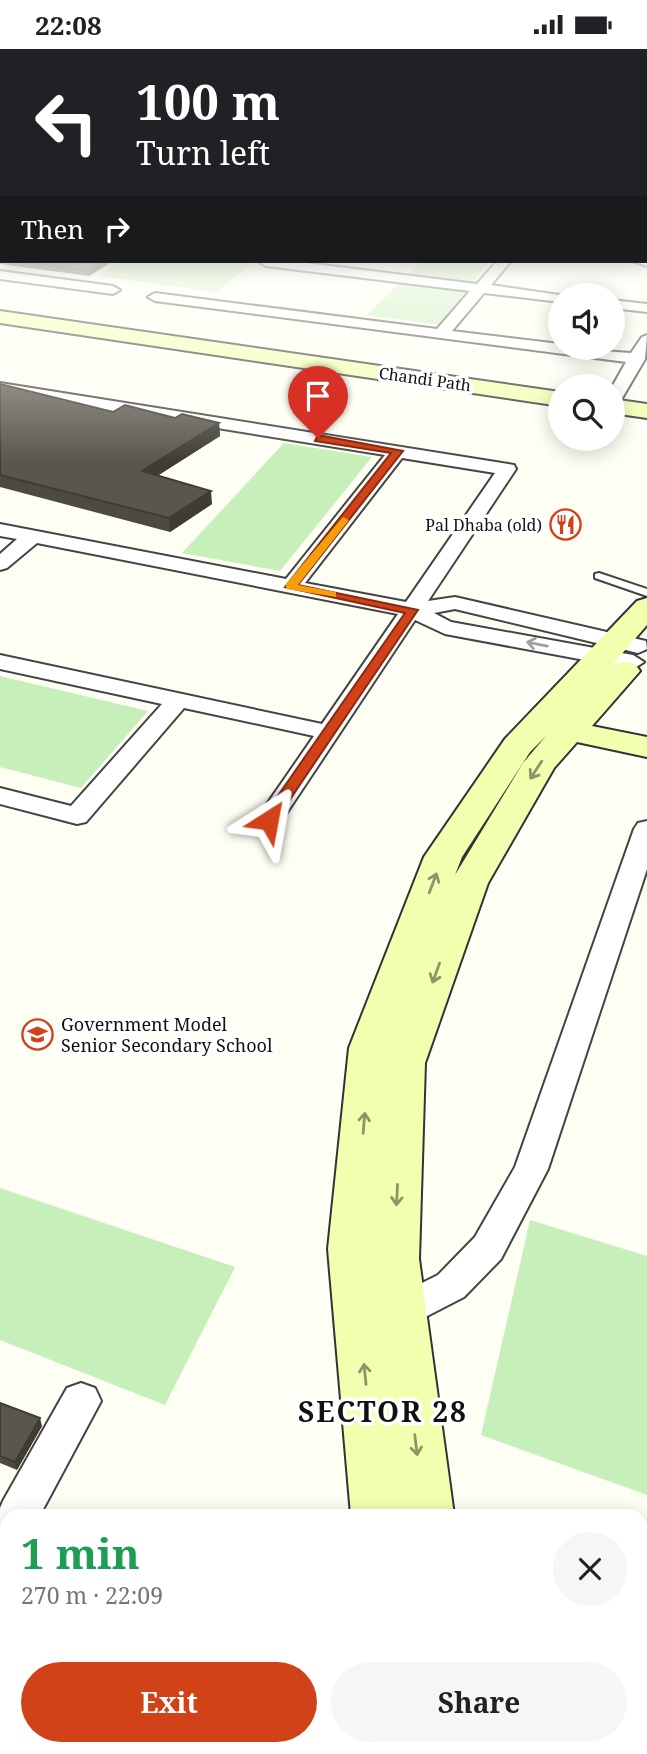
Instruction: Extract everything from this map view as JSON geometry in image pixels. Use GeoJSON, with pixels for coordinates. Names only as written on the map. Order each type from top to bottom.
{"type":"FeatureCollection","features":[{"type":"Feature","properties":{"kind":"main road","name":"Chandi Path"},"geometry":{"type":"LineString","coordinates":[[0,309],[548,387]]}},
{"type":"Feature","properties":{"kind":"main road","name":"Chandi Path"},"geometry":{"type":"LineString","coordinates":[[0,317],[548,397]]}},
{"type":"Feature","properties":{"kind":"main road"},"geometry":{"type":"LineString","coordinates":[[625,400],[647,401]]}},
{"type":"Feature","properties":{"kind":"main road"},"geometry":{"type":"LineString","coordinates":[[625,403],[647,411]]}},
{"type":"Feature","properties":{"kind":"main road"},"geometry":{"type":"LineString","coordinates":[[424,1509],[380,1317],[354,1249],[370,1048],[443,857],[517,746],[555,728],[632,643]]}},
{"type":"Feature","properties":{"kind":"main road"},"geometry":{"type":"LineString","coordinates":[[555,728],[647,747]]}},
{"type":"Feature","properties":{"kind":"main road"},"geometry":{"type":"LineString","coordinates":[[379,1509],[380,1317]]}},
{"type":"Feature","properties":{"kind":"street"},"geometry":{"type":"LineString","coordinates":[[199,303],[636,359]]}},
{"type":"Feature","properties":{"kind":"street"},"geometry":{"type":"LineString","coordinates":[[442,333],[468,303]]}},
{"type":"Feature","properties":{"kind":"street"},"geometry":{"type":"LineString","coordinates":[[625,305],[647,308]]}},
{"type":"Feature","properties":{"kind":"street"},"geometry":{"type":"LineString","coordinates":[[625,378],[647,340]]}},
{"type":"Feature","properties":{"kind":"street"},"geometry":{"type":"LineString","coordinates":[[0,388],[508,469],[269,820]]}},
{"type":"Feature","properties":{"kind":"street"},"geometry":{"type":"LineString","coordinates":[[291,587],[398,451]]}},
{"type":"Feature","properties":{"kind":"street"},"geometry":{"type":"LineString","coordinates":[[0,530],[412,610],[445,627],[632,643]]}},
{"type":"Feature","properties":{"kind":"street"},"geometry":{"type":"LineString","coordinates":[[0,564],[32,537]]}},
{"type":"Feature","properties":{"kind":"street"},"geometry":{"type":"LineString","coordinates":[[0,662],[328,732]]}},
{"type":"Feature","properties":{"kind":"street"},"geometry":{"type":"LineString","coordinates":[[0,796],[77,816],[178,700]]}},
{"type":"Feature","properties":{"kind":"street"},"geometry":{"type":"LineString","coordinates":[[380,1317],[451,1286],[488,1248],[531,1169],[647,829]]}},
{"type":"Feature","properties":{"kind":"street"},"geometry":{"type":"LineString","coordinates":[[21,1509],[80,1401]]}},
{"type":"Feature","properties":{"kind":"lane"},"geometry":{"type":"LineString","coordinates":[[599,576],[647,593]]}},
{"type":"Feature","properties":{"kind":"green space"},"geometry":{"type":"Polygon","coordinates":[[[379,303],[459,303],[440,325],[367,315],[379,303]]]}},
{"type":"Feature","properties":{"kind":"green space"},"geometry":{"type":"Polygon","coordinates":[[[284,443],[372,457],[280,571],[182,553],[284,443]]]}},
{"type":"Feature","properties":{"kind":"green space"},"geometry":{"type":"Polygon","coordinates":[[[0,676],[148,711],[81,788],[0,767],[0,676]]]}},
{"type":"Feature","properties":{"kind":"green space"},"geometry":{"type":"Polygon","coordinates":[[[0,1188],[235,1267],[165,1405],[0,1340],[0,1188]]]}},
{"type":"Feature","properties":{"kind":"green space"},"geometry":{"type":"Polygon","coordinates":[[[530,1220],[647,1256],[647,1495],[481,1435],[530,1220]]]}},
{"type":"Feature","properties":{"kind":"building"},"geometry":{"type":"Polygon","coordinates":[[[0,384],[113,412],[125,405],[175,418],[182,414],[219,423],[142,471],[211,491],[169,518],[0,475],[0,384]]]}},
{"type":"Feature","properties":{"kind":"building"},"geometry":{"type":"Polygon","coordinates":[[[0,1403],[40,1418],[15,1462],[0,1456],[0,1403]]]}},
{"type":"Feature","properties":{"kind":"slow traffic"},"geometry":{"type":"LineString","coordinates":[[332,595],[291,587],[343,520]]}},
{"type":"Feature","properties":{"kind":"place","name":"Pal Dhaba (old)"},"geometry":{"type":"Point","coordinates":[565,525]}},
{"type":"Feature","properties":{"kind":"place","name":"Government Model Senior Secondary School"},"geometry":{"type":"Point","coordinates":[38,1034]}},
{"type":"Feature","properties":{"kind":"district","name":"SECTOR 28"},"geometry":{"type":"Point","coordinates":[383,1411]}},
{"type":"Feature","properties":{"kind":"route"},"geometry":{"type":"LineString","coordinates":[[269,820],[412,610],[291,587],[398,451],[318,438]]}}]}
